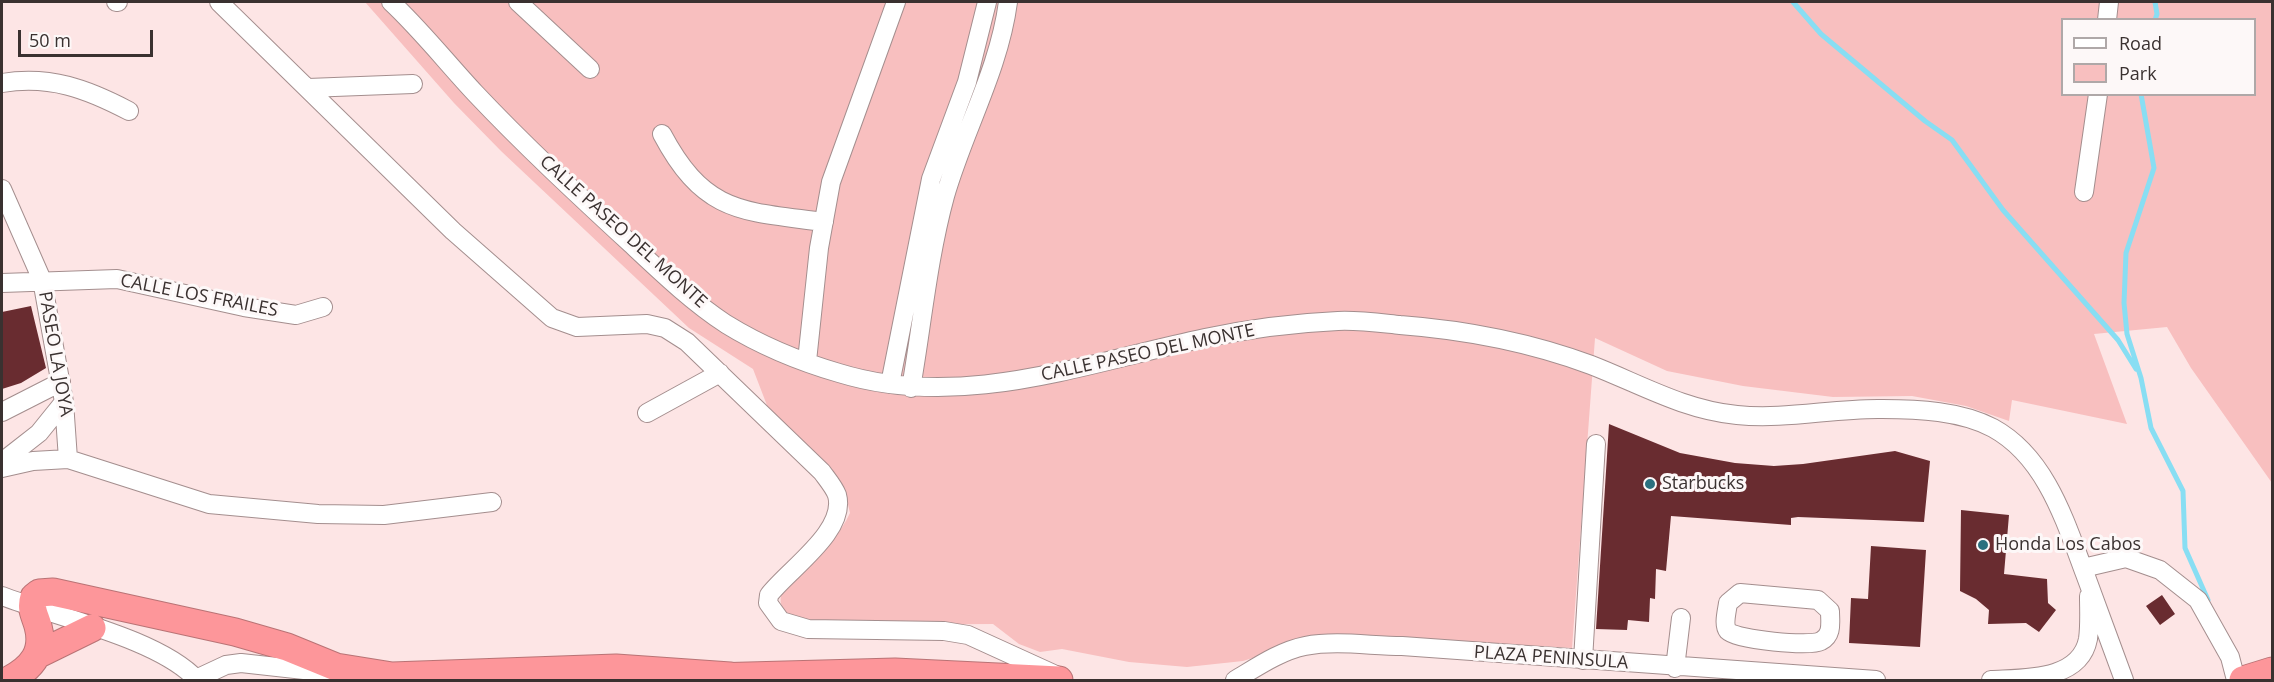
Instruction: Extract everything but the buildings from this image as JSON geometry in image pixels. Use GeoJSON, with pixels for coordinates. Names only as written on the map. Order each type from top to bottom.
{"type":"FeatureCollection","features":[{"type":"Feature","properties":{"kind":"highway"},"geometry":{"type":"LineString","coordinates":[[39,654],[40,636],[32,608],[36,595],[60,593],[235,632],[287,646],[336,667],[392,676],[616,668],[730,676]]}},
{"type":"Feature","properties":{"kind":"highway"},"geometry":{"type":"LineString","coordinates":[[9,681],[28,667],[39,654],[92,628]]}},
{"type":"Feature","properties":{"kind":"highway"},"geometry":{"type":"LineString","coordinates":[[652,681],[730,676],[895,672],[1059,681]]}},
{"type":"Feature","properties":{"kind":"street"},"geometry":{"type":"LineString","coordinates":[[219,2],[453,231],[552,318],[564,325],[578,327],[647,324],[665,327],[687,342],[822,472],[837,494],[838,512],[831,529],[769,595],[768,603],[781,621],[808,629],[944,631],[968,635],[1068,681]]}},
{"type":"Feature","properties":{"kind":"street","name":"CALLE PASEO DEL MONTE"},"geometry":{"type":"LineString","coordinates":[[391,2],[485,103],[592,209],[673,282],[727,324],[766,346],[840,374],[911,388],[957,388],[1062,372],[1208,337],[1344,320],[1440,328],[1540,347],[1598,368],[1660,397],[1697,408],[1737,415],[1780,416],[1873,408],[1918,409],[1969,419],[1994,429],[2018,447],[2039,471],[2061,509],[2124,681]]}},
{"type":"Feature","properties":{"kind":"street"},"geometry":{"type":"LineString","coordinates":[[518,2],[590,69]]}},
{"type":"Feature","properties":{"kind":"street"},"geometry":{"type":"LineString","coordinates":[[807,361],[831,182],[896,2]]}},
{"type":"Feature","properties":{"kind":"street"},"geometry":{"type":"LineString","coordinates":[[890,384],[931,179],[952,116],[967,82],[987,2]]}},
{"type":"Feature","properties":{"kind":"street"},"geometry":{"type":"LineString","coordinates":[[911,388],[946,195],[987,87],[1005,29],[1008,2]]}},
{"type":"Feature","properties":{"kind":"street"},"geometry":{"type":"LineString","coordinates":[[2107,18],[2109,2]]}},
{"type":"Feature","properties":{"kind":"street"},"geometry":{"type":"LineString","coordinates":[[2,83],[20,80],[52,82],[90,91],[129,111]]}},
{"type":"Feature","properties":{"kind":"street"},"geometry":{"type":"LineString","coordinates":[[967,82],[987,87]]}},
{"type":"Feature","properties":{"kind":"street"},"geometry":{"type":"LineString","coordinates":[[308,88],[413,84]]}},
{"type":"Feature","properties":{"kind":"street"},"geometry":{"type":"LineString","coordinates":[[2084,192],[2098,96]]}},
{"type":"Feature","properties":{"kind":"street"},"geometry":{"type":"LineString","coordinates":[[662,134],[675,158],[716,200],[753,212],[824,222]]}},
{"type":"Feature","properties":{"kind":"street","name":"PASEO LA JOYA"},"geometry":{"type":"LineString","coordinates":[[2,189],[42,280],[64,402],[68,459]]}},
{"type":"Feature","properties":{"kind":"street","name":"CALLE LOS FRAILES"},"geometry":{"type":"LineString","coordinates":[[2,283],[117,279],[244,307],[296,315],[323,307]]}},
{"type":"Feature","properties":{"kind":"street"},"geometry":{"type":"LineString","coordinates":[[647,413],[720,373]]}},
{"type":"Feature","properties":{"kind":"street"},"geometry":{"type":"LineString","coordinates":[[2,412],[61,382]]}},
{"type":"Feature","properties":{"kind":"street"},"geometry":{"type":"LineString","coordinates":[[2,462],[39,433],[64,402]]}},
{"type":"Feature","properties":{"kind":"street"},"geometry":{"type":"LineString","coordinates":[[1583,660],[1596,444]]}},
{"type":"Feature","properties":{"kind":"street"},"geometry":{"type":"LineString","coordinates":[[2,468],[33,461],[68,459],[208,504],[318,514],[384,514],[492,502]]}},
{"type":"Feature","properties":{"kind":"street"},"geometry":{"type":"LineString","coordinates":[[2083,568],[2126,558],[2160,570],[2198,600],[2230,657],[2236,681]]}},
{"type":"Feature","properties":{"kind":"street"},"geometry":{"type":"LineString","coordinates":[[1991,681],[2055,673],[2077,661],[2088,639],[2089,586]]}},
{"type":"Feature","properties":{"kind":"street"},"geometry":{"type":"LineString","coordinates":[[1740,593],[1818,600],[1828,607],[1830,631],[1823,640],[1814,643],[1769,641],[1735,635],[1727,630],[1725,625],[1730,599],[1740,593]]}},
{"type":"Feature","properties":{"kind":"street"},"geometry":{"type":"LineString","coordinates":[[2,596],[156,651],[174,660],[197,680],[226,665],[241,663],[365,676],[392,676]]}},
{"type":"Feature","properties":{"kind":"street"},"geometry":{"type":"LineString","coordinates":[[1675,668],[1681,618]]}},
{"type":"Feature","properties":{"kind":"street"},"geometry":{"type":"LineString","coordinates":[[1768,674],[1769,641]]}},
{"type":"Feature","properties":{"kind":"street","name":"PLAZA PENINSULA"},"geometry":{"type":"LineString","coordinates":[[1235,681],[1276,656],[1305,646],[1324,645],[1402,646],[1675,668],[1876,681]]}},
{"type":"Feature","properties":{"kind":"green space"},"geometry":{"type":"Polygon","coordinates":[[[365,2],[2272,2],[2272,483],[2191,368],[2167,327],[2094,334],[2127,424],[2012,400],[2009,421],[1966,406],[1912,396],[1833,397],[1743,386],[1667,371],[1595,338],[1572,648],[1328,634],[1243,661],[1187,667],[1129,662],[1062,649],[1040,652],[1019,644],[993,624],[842,625],[790,617],[781,605],[783,591],[810,565],[842,527],[850,513],[845,492],[768,408],[753,369],[689,328],[501,151],[454,103],[365,2]]]}},
{"type":"Feature","properties":{"kind":"waterway"},"geometry":{"type":"LineString","coordinates":[[1793,2],[1821,34],[1925,121],[1952,140],[2003,210],[2118,340],[2136,369]]}},
{"type":"Feature","properties":{"kind":"waterway"},"geometry":{"type":"LineString","coordinates":[[2155,2],[2156,18]]}},
{"type":"Feature","properties":{"kind":"waterway"},"geometry":{"type":"LineString","coordinates":[[2141,96],[2154,168],[2126,253],[2124,303],[2127,334],[2141,378],[2151,428],[2183,491],[2185,548],[2208,600]]}},
{"type":"Feature","properties":{"kind":"place","name":"Starbucks"},"geometry":{"type":"Point","coordinates":[1650,484]}},
{"type":"Feature","properties":{"kind":"place","name":"Honda Los Cabos"},"geometry":{"type":"Point","coordinates":[1983,545]}}]}
